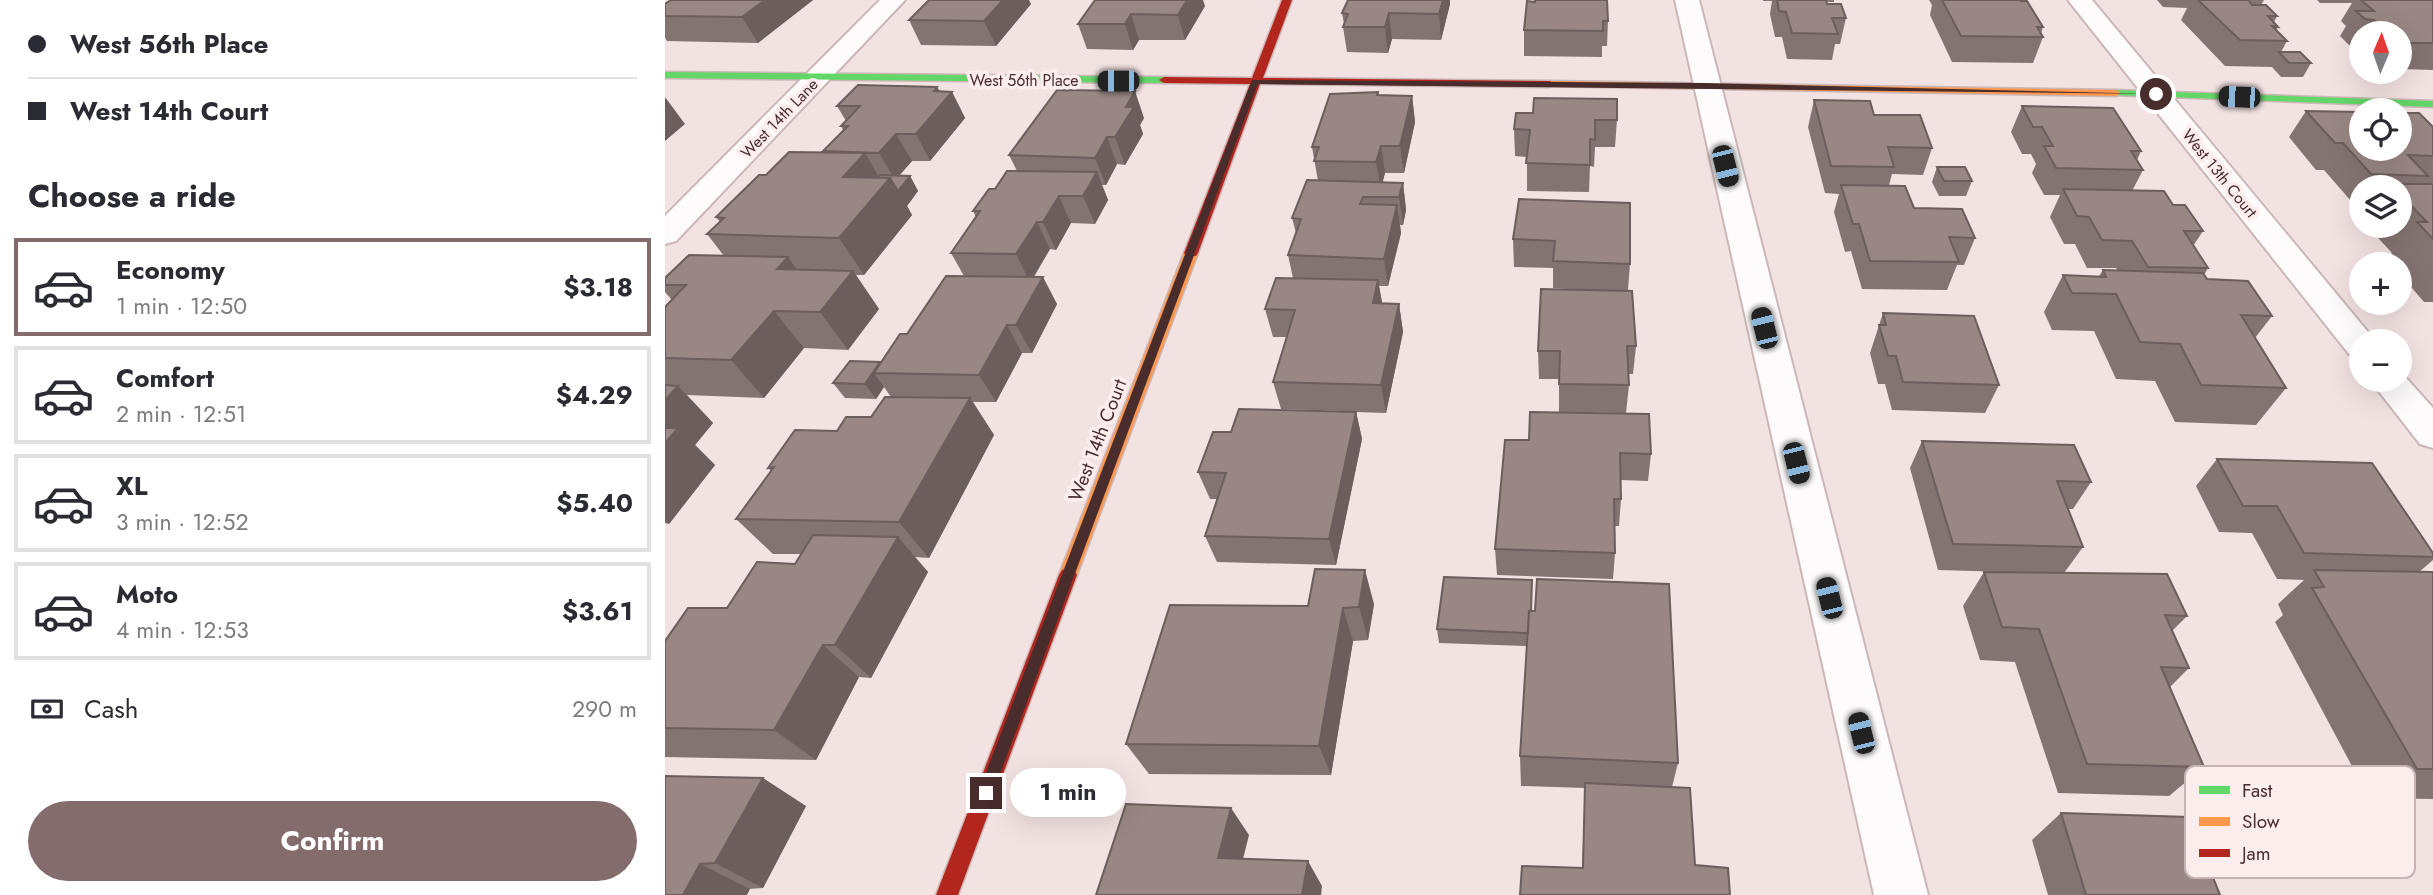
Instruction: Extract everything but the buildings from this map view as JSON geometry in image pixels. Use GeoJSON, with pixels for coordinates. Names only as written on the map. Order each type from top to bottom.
{"type":"FeatureCollection","features":[{"type":"Feature","properties":{"kind":"street","name":"West 14th Lane"},"geometry":{"type":"LineString","coordinates":[[665,234],[893,0]]}},
{"type":"Feature","properties":{"kind":"street","name":"West 14th Court"},"geometry":{"type":"LineString","coordinates":[[947,895],[1287,0]]}},
{"type":"Feature","properties":{"kind":"street"},"geometry":{"type":"LineString","coordinates":[[1686,0],[1901,895]]}},
{"type":"Feature","properties":{"kind":"street","name":"West 13th Court"},"geometry":{"type":"LineString","coordinates":[[2080,0],[2349,331]]}},
{"type":"Feature","properties":{"kind":"street","name":"West 56th Place"},"geometry":{"type":"LineString","coordinates":[[665,75],[1705,85],[2156,94],[2433,104]]}},
{"type":"Feature","properties":{"kind":"street"},"geometry":{"type":"LineString","coordinates":[[2398,392],[2433,434]]}},
{"type":"Feature","properties":{"kind":"traffic: fast"},"geometry":{"type":"LineString","coordinates":[[665,75],[1164,80]]}},
{"type":"Feature","properties":{"kind":"traffic: fast"},"geometry":{"type":"LineString","coordinates":[[2116,93],[2433,104]]}},
{"type":"Feature","properties":{"kind":"traffic: slow"},"geometry":{"type":"LineString","coordinates":[[1550,84],[2116,93]]}},
{"type":"Feature","properties":{"kind":"traffic: slow"},"geometry":{"type":"LineString","coordinates":[[1068,575],[1191,253]]}},
{"type":"Feature","properties":{"kind":"traffic: jam"},"geometry":{"type":"LineString","coordinates":[[1191,253],[1287,0]]}},
{"type":"Feature","properties":{"kind":"traffic: jam"},"geometry":{"type":"LineString","coordinates":[[1164,80],[1550,84]]}},
{"type":"Feature","properties":{"kind":"traffic: jam"},"geometry":{"type":"LineString","coordinates":[[947,895],[1068,575]]}},
{"type":"Feature","properties":{"kind":"route"},"geometry":{"type":"LineString","coordinates":[[986,793],[1255,82],[1705,85],[2156,94]]}}]}
